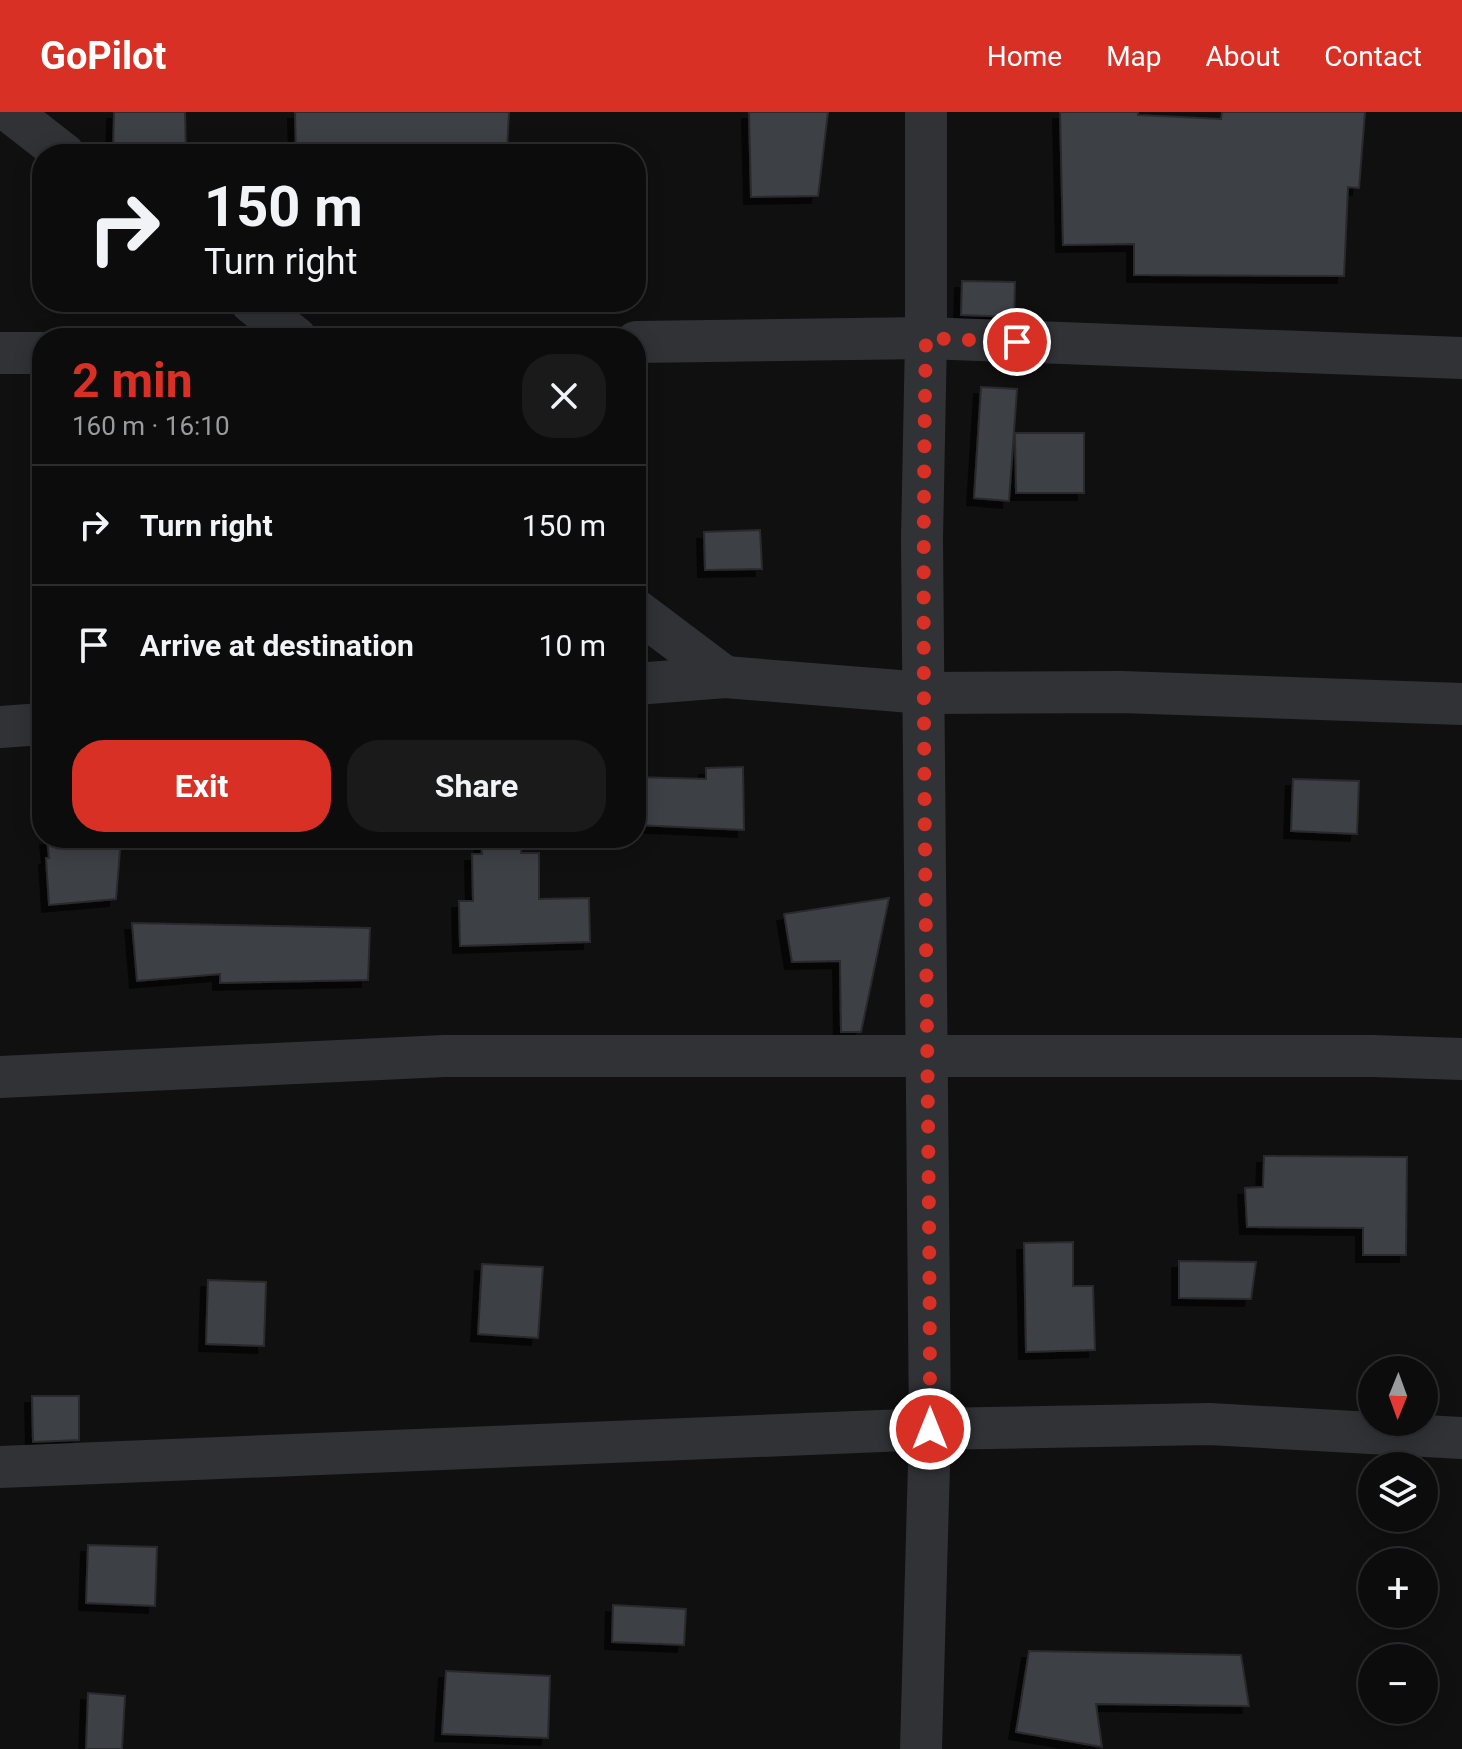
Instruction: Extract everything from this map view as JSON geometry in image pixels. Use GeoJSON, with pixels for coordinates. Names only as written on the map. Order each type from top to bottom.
{"type":"FeatureCollection","features":[{"type":"Feature","properties":{"kind":"street"},"geometry":{"type":"LineString","coordinates":[[10,112],[51,144]]}},
{"type":"Feature","properties":{"kind":"street"},"geometry":{"type":"LineString","coordinates":[[921,1749],[930,1429],[922,539],[926,112]]}},
{"type":"Feature","properties":{"kind":"street"},"geometry":{"type":"LineString","coordinates":[[264,312],[284,328]]}},
{"type":"Feature","properties":{"kind":"street"},"geometry":{"type":"LineString","coordinates":[[646,342],[926,338],[1462,358]]}},
{"type":"Feature","properties":{"kind":"street"},"geometry":{"type":"LineString","coordinates":[[0,353],[32,353]]}},
{"type":"Feature","properties":{"kind":"street"},"geometry":{"type":"LineString","coordinates":[[646,618],[725,677]]}},
{"type":"Feature","properties":{"kind":"street"},"geometry":{"type":"LineString","coordinates":[[646,683],[725,677],[924,693],[1122,692],[1462,704]]}},
{"type":"Feature","properties":{"kind":"street"},"geometry":{"type":"LineString","coordinates":[[0,727],[32,725]]}},
{"type":"Feature","properties":{"kind":"street"},"geometry":{"type":"LineString","coordinates":[[0,1077],[444,1056],[1372,1056],[1462,1059]]}},
{"type":"Feature","properties":{"kind":"street"},"geometry":{"type":"LineString","coordinates":[[0,1467],[930,1429],[1209,1424],[1462,1438]]}},
{"type":"Feature","properties":{"kind":"building"},"geometry":{"type":"Polygon","coordinates":[[[114,112],[185,112],[186,144],[113,144],[114,112]]]}},
{"type":"Feature","properties":{"kind":"building"},"geometry":{"type":"Polygon","coordinates":[[[295,112],[509,112],[507,144],[296,144],[295,112]]]}},
{"type":"Feature","properties":{"kind":"building"},"geometry":{"type":"Polygon","coordinates":[[[749,112],[828,112],[818,196],[751,197],[749,112]]]}},
{"type":"Feature","properties":{"kind":"building"},"geometry":{"type":"Polygon","coordinates":[[[1060,112],[1138,112],[1138,115],[1221,119],[1222,112],[1365,112],[1359,188],[1348,187],[1344,276],[1134,275],[1134,244],[1063,245],[1060,112]]]}},
{"type":"Feature","properties":{"kind":"building"},"geometry":{"type":"Polygon","coordinates":[[[962,281],[1015,282],[1014,317],[961,315],[962,281]]]}},
{"type":"Feature","properties":{"kind":"building"},"geometry":{"type":"Polygon","coordinates":[[[981,387],[1017,389],[1009,501],[974,498],[981,387]]]}},
{"type":"Feature","properties":{"kind":"building"},"geometry":{"type":"Polygon","coordinates":[[[1015,433],[1084,433],[1084,493],[1016,493],[1015,433]]]}},
{"type":"Feature","properties":{"kind":"building"},"geometry":{"type":"Polygon","coordinates":[[[760,530],[762,569],[705,570],[704,532],[760,530]]]}},
{"type":"Feature","properties":{"kind":"building"},"geometry":{"type":"Polygon","coordinates":[[[743,767],[744,830],[646,825],[646,777],[706,779],[706,768],[743,767]]]}},
{"type":"Feature","properties":{"kind":"building"},"geometry":{"type":"Polygon","coordinates":[[[1293,779],[1359,781],[1357,834],[1291,831],[1293,779]]]}},
{"type":"Feature","properties":{"kind":"building"},"geometry":{"type":"Polygon","coordinates":[[[48,848],[120,848],[116,899],[49,905],[46,858],[49,858],[48,848]]]}},
{"type":"Feature","properties":{"kind":"building"},"geometry":{"type":"Polygon","coordinates":[[[482,848],[521,848],[521,853],[539,853],[539,899],[589,898],[590,942],[460,946],[459,901],[473,901],[472,854],[482,854],[482,848]]]}},
{"type":"Feature","properties":{"kind":"building"},"geometry":{"type":"Polygon","coordinates":[[[889,898],[861,1032],[841,1032],[840,961],[792,962],[784,914],[889,898]]]}},
{"type":"Feature","properties":{"kind":"building"},"geometry":{"type":"Polygon","coordinates":[[[132,923],[370,928],[368,980],[220,983],[220,974],[137,981],[132,923]]]}},
{"type":"Feature","properties":{"kind":"building"},"geometry":{"type":"Polygon","coordinates":[[[1264,1156],[1407,1157],[1406,1255],[1363,1255],[1363,1228],[1247,1227],[1245,1188],[1263,1187],[1264,1156]]]}},
{"type":"Feature","properties":{"kind":"building"},"geometry":{"type":"Polygon","coordinates":[[[1073,1242],[1073,1286],[1093,1286],[1095,1350],[1026,1352],[1024,1243],[1073,1242]]]}},
{"type":"Feature","properties":{"kind":"building"},"geometry":{"type":"Polygon","coordinates":[[[1179,1261],[1256,1262],[1251,1299],[1179,1298],[1179,1261]]]}},
{"type":"Feature","properties":{"kind":"building"},"geometry":{"type":"Polygon","coordinates":[[[482,1264],[543,1267],[538,1338],[478,1334],[482,1264]]]}},
{"type":"Feature","properties":{"kind":"building"},"geometry":{"type":"Polygon","coordinates":[[[208,1280],[266,1282],[264,1346],[206,1344],[208,1280]]]}},
{"type":"Feature","properties":{"kind":"building"},"geometry":{"type":"Polygon","coordinates":[[[32,1396],[79,1396],[79,1440],[33,1442],[32,1396]]]}},
{"type":"Feature","properties":{"kind":"building"},"geometry":{"type":"Polygon","coordinates":[[[88,1545],[157,1547],[155,1606],[86,1603],[88,1545]]]}},
{"type":"Feature","properties":{"kind":"building"},"geometry":{"type":"Polygon","coordinates":[[[613,1605],[686,1609],[684,1645],[612,1642],[613,1605]]]}},
{"type":"Feature","properties":{"kind":"building"},"geometry":{"type":"Polygon","coordinates":[[[1029,1651],[1241,1655],[1249,1706],[1096,1704],[1102,1747],[1016,1732],[1029,1651]]]}},
{"type":"Feature","properties":{"kind":"building"},"geometry":{"type":"Polygon","coordinates":[[[446,1671],[550,1676],[548,1738],[442,1734],[446,1671]]]}},
{"type":"Feature","properties":{"kind":"building"},"geometry":{"type":"Polygon","coordinates":[[[88,1693],[125,1696],[122,1749],[86,1749],[88,1693]]]}},
{"type":"Feature","properties":{"kind":"route"},"geometry":{"type":"LineString","coordinates":[[930,1429],[922,539],[926,338],[1017,342]]}}]}
